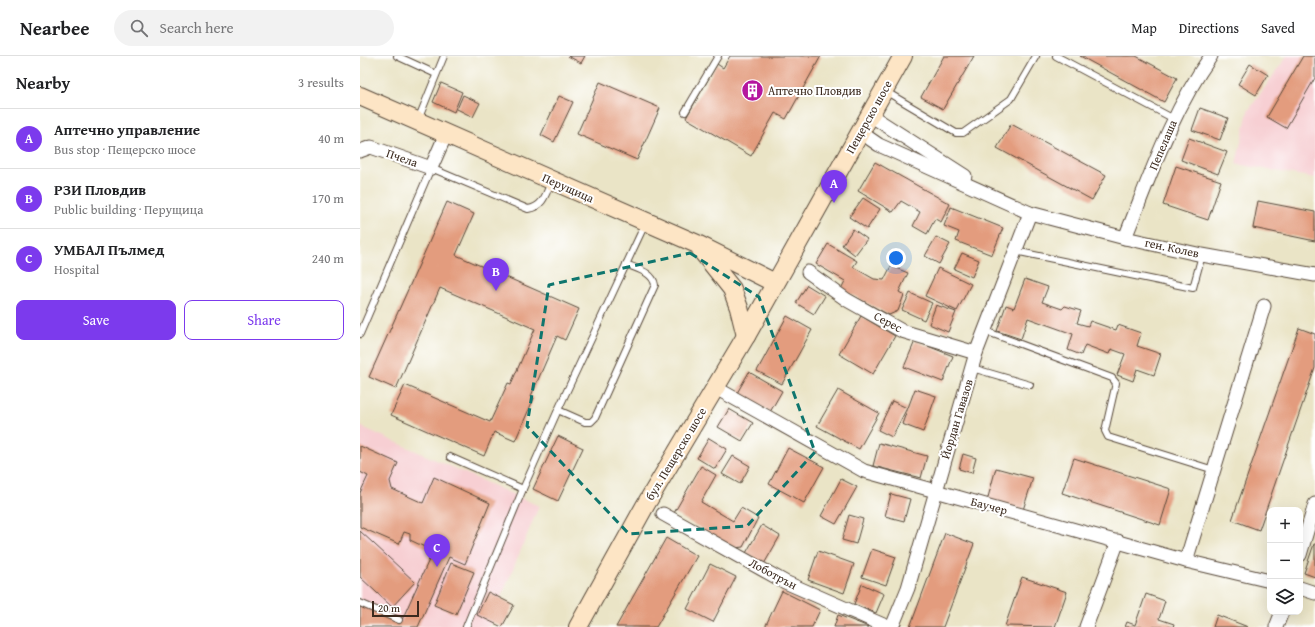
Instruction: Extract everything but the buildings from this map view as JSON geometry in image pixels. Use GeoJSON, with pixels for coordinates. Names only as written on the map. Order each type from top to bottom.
{"type":"FeatureCollection","features":[{"type":"Feature","properties":{"kind":"main road","name":"Пещерско шосе"},"geometry":{"type":"LineString","coordinates":[[775,283],[903,56]]}},
{"type":"Feature","properties":{"kind":"main road","name":"Перущица"},"geometry":{"type":"LineString","coordinates":[[360,96],[697,244],[775,283]]}},
{"type":"Feature","properties":{"kind":"main road"},"geometry":{"type":"LineString","coordinates":[[697,244],[732,289],[739,308],[746,336]]}},
{"type":"Feature","properties":{"kind":"main road","name":"бул. Пещерско шосе"},"geometry":{"type":"LineString","coordinates":[[578,627],[646,504],[746,336],[775,283]]}},
{"type":"Feature","properties":{"kind":"street","name":"Пепелаша"},"geometry":{"type":"LineString","coordinates":[[1125,238],[1174,119],[1196,77],[1211,56]]}},
{"type":"Feature","properties":{"kind":"street"},"geometry":{"type":"LineString","coordinates":[[870,116],[1011,204]]}},
{"type":"Feature","properties":{"kind":"street"},"geometry":{"type":"LineString","coordinates":[[860,132],[879,145],[1011,204]]}},
{"type":"Feature","properties":{"kind":"street","name":"Пчела"},"geometry":{"type":"LineString","coordinates":[[360,151],[371,147],[431,168],[446,134]]}},
{"type":"Feature","properties":{"kind":"street","name":"ген. Колев"},"geometry":{"type":"LineString","coordinates":[[1011,204],[1030,213],[1125,238],[1202,255],[1315,275]]}},
{"type":"Feature","properties":{"kind":"street","name":"Йордан Гавазов"},"geometry":{"type":"LineString","coordinates":[[892,627],[908,588],[976,354],[1030,213]]}},
{"type":"Feature","properties":{"kind":"street","name":"Серес"},"geometry":{"type":"LineString","coordinates":[[808,272],[847,300],[902,331],[976,354]]}},
{"type":"Feature","properties":{"kind":"street"},"geometry":{"type":"LineString","coordinates":[[1186,561],[1264,306]]}},
{"type":"Feature","properties":{"kind":"street","name":"Баучер"},"geometry":{"type":"LineString","coordinates":[[723,392],[864,471],[1118,540],[1186,561],[1267,580]]}},
{"type":"Feature","properties":{"kind":"street"},"geometry":{"type":"LineString","coordinates":[[1303,545],[1315,504]]}},
{"type":"Feature","properties":{"kind":"street","name":"Лоботрън"},"geometry":{"type":"LineString","coordinates":[[663,514],[785,582],[888,627]]}},
{"type":"Feature","properties":{"kind":"street"},"geometry":{"type":"LineString","coordinates":[[1086,627],[1118,540]]}},
{"type":"Feature","properties":{"kind":"street"},"geometry":{"type":"LineString","coordinates":[[1303,589],[1315,593]]}},
{"type":"Feature","properties":{"kind":"street"},"geometry":{"type":"LineString","coordinates":[[1276,627],[1281,615]]}},
{"type":"Feature","properties":{"kind":"lane"},"geometry":{"type":"LineString","coordinates":[[397,56],[436,74]]}},
{"type":"Feature","properties":{"kind":"lane"},"geometry":{"type":"LineString","coordinates":[[418,121],[444,56]]}},
{"type":"Feature","properties":{"kind":"lane"},"geometry":{"type":"LineString","coordinates":[[685,112],[718,56]]}},
{"type":"Feature","properties":{"kind":"lane"},"geometry":{"type":"LineString","coordinates":[[884,90],[956,134],[963,133],[1011,99],[1036,56]]}},
{"type":"Feature","properties":{"kind":"lane"},"geometry":{"type":"LineString","coordinates":[[1056,56],[1174,119]]}},
{"type":"Feature","properties":{"kind":"lane"},"geometry":{"type":"LineString","coordinates":[[360,334],[431,168],[528,209],[538,206],[542,202],[552,180]]}},
{"type":"Feature","properties":{"kind":"lane"},"geometry":{"type":"LineString","coordinates":[[466,627],[523,489],[558,410],[646,222]]}},
{"type":"Feature","properties":{"kind":"lane"},"geometry":{"type":"LineString","coordinates":[[1015,251],[1194,288],[1202,255]]}},
{"type":"Feature","properties":{"kind":"lane"},"geometry":{"type":"LineString","coordinates":[[558,410],[585,422],[591,422],[596,418],[655,285],[654,279],[650,274],[626,264]]}},
{"type":"Feature","properties":{"kind":"lane"},"geometry":{"type":"LineString","coordinates":[[985,331],[1112,378],[1116,383],[1105,431],[1108,437],[1214,470]]}},
{"type":"Feature","properties":{"kind":"lane"},"geometry":{"type":"LineString","coordinates":[[972,368],[1030,385]]}},
{"type":"Feature","properties":{"kind":"lane"},"geometry":{"type":"LineString","coordinates":[[450,457],[523,489]]}},
{"type":"Feature","properties":{"kind":"lane"},"geometry":{"type":"LineString","coordinates":[[360,603],[399,620]]}},
{"type":"Feature","properties":{"kind":"highlighted area"},"geometry":{"type":"Polygon","coordinates":[[[690,253],[759,297],[815,452],[747,526],[629,534],[527,426],[549,285],[690,253]]]}},
{"type":"Feature","properties":{"kind":"shaded area"},"geometry":{"type":"Polygon","coordinates":[[[1287,56],[1315,56],[1315,178],[1236,164],[1248,111],[1287,56]]]}},
{"type":"Feature","properties":{"kind":"shaded area"},"geometry":{"type":"Polygon","coordinates":[[[360,426],[539,506],[489,627],[360,627],[360,426]]]}},
{"type":"Feature","properties":{"kind":"place","name":"Аптечно Пловдив"},"geometry":{"type":"Point","coordinates":[752,91]}},
{"type":"Feature","properties":{"kind":"place","name":"Аптечно управление"},"geometry":{"type":"Point","coordinates":[834,203]}},
{"type":"Feature","properties":{"kind":"place","name":"РЗИ Пловдив"},"geometry":{"type":"Point","coordinates":[496,291]}},
{"type":"Feature","properties":{"kind":"place","name":"УМБАЛ Пълмед"},"geometry":{"type":"Point","coordinates":[437,567]}}]}
